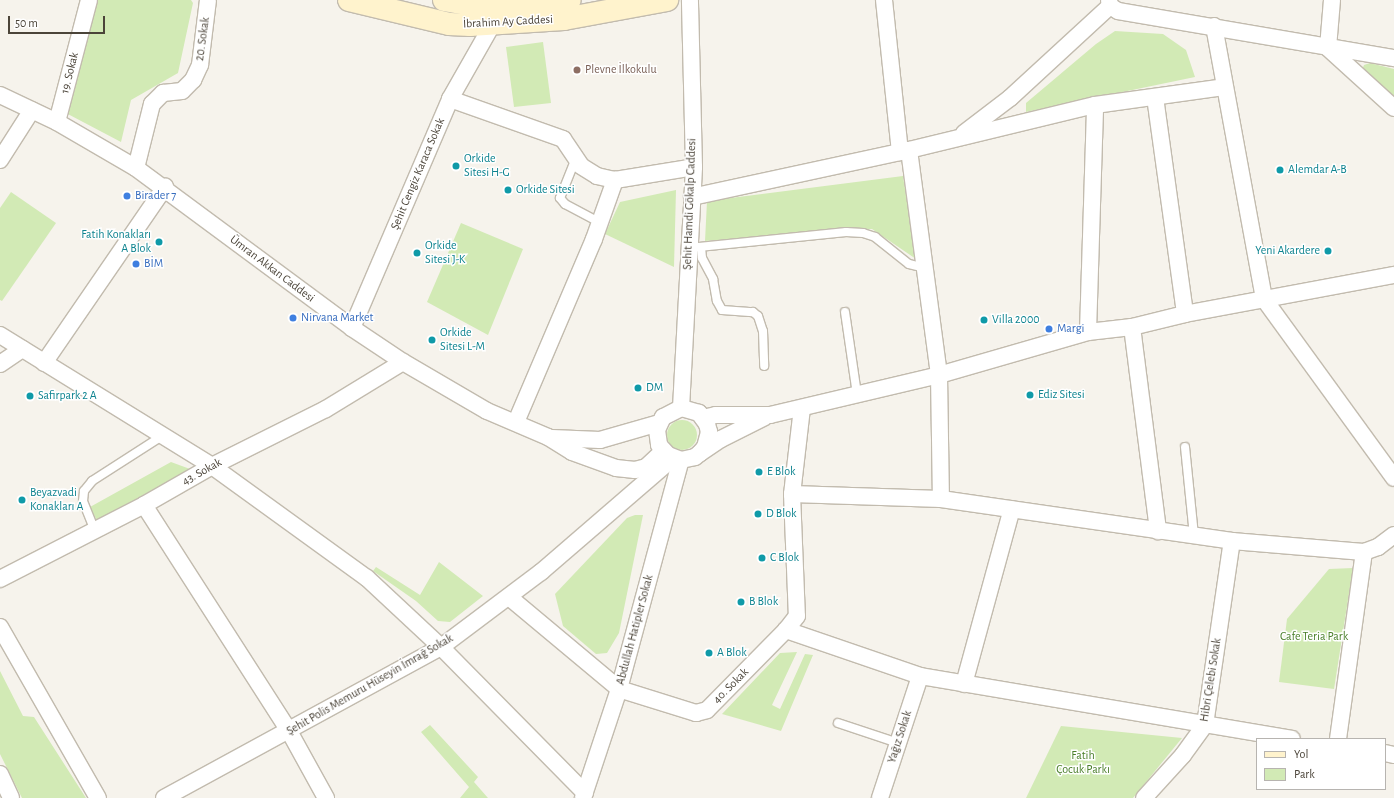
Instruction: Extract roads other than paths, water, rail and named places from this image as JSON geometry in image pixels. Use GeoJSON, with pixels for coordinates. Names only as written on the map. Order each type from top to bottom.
{"type":"FeatureCollection","features":[{"type":"Feature","properties":{"kind":"main road","name":"İbrahim Ay Caddesi"},"geometry":{"type":"LineString","coordinates":[[349,0],[449,24],[492,25],[564,19],[667,0]]}},
{"type":"Feature","properties":{"kind":"main road","name":"İbrahim Ay Caddesi"},"geometry":{"type":"LineString","coordinates":[[444,0],[483,7],[516,7],[570,0]]}},
{"type":"Feature","properties":{"kind":"street","name":"19. Sokak"},"geometry":{"type":"LineString","coordinates":[[57,122],[89,0]]}},
{"type":"Feature","properties":{"kind":"street","name":"20. Sokak"},"geometry":{"type":"LineString","coordinates":[[136,168],[152,104],[162,93],[182,91],[193,80],[200,64],[208,0]]}},
{"type":"Feature","properties":{"kind":"street","name":"Şehit Hamdi Gökalp Caddesi"},"geometry":{"type":"LineString","coordinates":[[681,408],[695,247],[692,197],[694,167],[690,0]]}},
{"type":"Feature","properties":{"kind":"street"},"geometry":{"type":"LineString","coordinates":[[884,0],[904,151],[925,268],[939,375],[941,499]]}},
{"type":"Feature","properties":{"kind":"street"},"geometry":{"type":"LineString","coordinates":[[1328,48],[1332,0]]}},
{"type":"Feature","properties":{"kind":"street"},"geometry":{"type":"LineString","coordinates":[[958,138],[1010,98],[1110,3],[1118,11],[1214,26],[1328,48],[1394,58]]}},
{"type":"Feature","properties":{"kind":"street","name":"Şehit Cengiz Karaca Sokak"},"geometry":{"type":"LineString","coordinates":[[352,328],[450,99],[492,25]]}},
{"type":"Feature","properties":{"kind":"street"},"geometry":{"type":"LineString","coordinates":[[1214,26],[1264,299],[1394,478]]}},
{"type":"Feature","properties":{"kind":"street"},"geometry":{"type":"LineString","coordinates":[[1328,48],[1394,108]]}},
{"type":"Feature","properties":{"kind":"street"},"geometry":{"type":"LineString","coordinates":[[692,197],[904,151],[1095,105],[1224,87]]}},
{"type":"Feature","properties":{"kind":"street","name":"Ümran Akkan Caddesi"},"geometry":{"type":"LineString","coordinates":[[0,95],[57,122],[136,168],[165,187],[352,328],[403,362],[487,411],[516,422],[548,437]]}},
{"type":"Feature","properties":{"kind":"street"},"geometry":{"type":"LineString","coordinates":[[1155,97],[1184,314]]}},
{"type":"Feature","properties":{"kind":"street"},"geometry":{"type":"LineString","coordinates":[[450,99],[563,139],[581,166],[596,176],[614,180],[694,167]]}},
{"type":"Feature","properties":{"kind":"street"},"geometry":{"type":"LineString","coordinates":[[1088,332],[1095,105]]}},
{"type":"Feature","properties":{"kind":"street"},"geometry":{"type":"LineString","coordinates":[[0,160],[32,110]]}},
{"type":"Feature","properties":{"kind":"street"},"geometry":{"type":"LineString","coordinates":[[516,422],[600,223],[614,180]]}},
{"type":"Feature","properties":{"kind":"street"},"geometry":{"type":"LineString","coordinates":[[44,363],[165,187]]}},
{"type":"Feature","properties":{"kind":"street"},"geometry":{"type":"LineString","coordinates":[[703,418],[716,415],[770,415],[939,375],[1088,332],[1132,327],[1184,314],[1394,275]]}},
{"type":"Feature","properties":{"kind":"street"},"geometry":{"type":"LineString","coordinates":[[1132,327],[1158,530]]}},
{"type":"Feature","properties":{"kind":"street"},"geometry":{"type":"LineString","coordinates":[[0,335],[212,466],[366,578],[441,647],[584,796]]}},
{"type":"Feature","properties":{"kind":"street"},"geometry":{"type":"LineString","coordinates":[[0,364],[22,349]]}},
{"type":"Feature","properties":{"kind":"street","name":"43. Sokak"},"geometry":{"type":"LineString","coordinates":[[0,580],[144,505],[212,466],[326,409],[403,362]]}},
{"type":"Feature","properties":{"kind":"street"},"geometry":{"type":"LineString","coordinates":[[548,437],[600,440],[659,423],[668,413],[681,408],[693,410],[703,418],[709,432],[705,447],[700,453]]}},
{"type":"Feature","properties":{"kind":"street","name":"40. Sokak"},"geometry":{"type":"LineString","coordinates":[[619,689],[696,713],[706,710],[786,630],[797,616],[792,494],[802,408]]}},
{"type":"Feature","properties":{"kind":"street"},"geometry":{"type":"LineString","coordinates":[[548,437],[572,452],[616,468],[635,470],[672,456],[700,453],[728,435],[770,415]]}},
{"type":"Feature","properties":{"kind":"street"},"geometry":{"type":"LineString","coordinates":[[659,423],[657,438],[672,456]]}},
{"type":"Feature","properties":{"kind":"street","name":"Şehit Polis Memuru Hüseyin İmrağ Sokak"},"geometry":{"type":"LineString","coordinates":[[164,798],[441,647],[509,597],[602,522],[672,456]]}},
{"type":"Feature","properties":{"kind":"street","name":"Abdullah Hatipler Sokak"},"geometry":{"type":"LineString","coordinates":[[584,796],[619,689],[672,456]]}},
{"type":"Feature","properties":{"kind":"street"},"geometry":{"type":"LineString","coordinates":[[792,494],[941,499],[1232,541],[1364,552],[1392,540]]}},
{"type":"Feature","properties":{"kind":"street"},"geometry":{"type":"LineString","coordinates":[[144,505],[289,731],[326,798]]}},
{"type":"Feature","properties":{"kind":"street"},"geometry":{"type":"LineString","coordinates":[[964,684],[1012,509]]}},
{"type":"Feature","properties":{"kind":"street","name":"Hibri Çelebi Sokak"},"geometry":{"type":"LineString","coordinates":[[1144,798],[1183,755],[1204,725],[1232,541]]}},
{"type":"Feature","properties":{"kind":"street"},"geometry":{"type":"LineString","coordinates":[[1338,738],[1364,552]]}},
{"type":"Feature","properties":{"kind":"street"},"geometry":{"type":"LineString","coordinates":[[509,597],[619,689]]}},
{"type":"Feature","properties":{"kind":"street"},"geometry":{"type":"LineString","coordinates":[[0,627],[98,798]]}},
{"type":"Feature","properties":{"kind":"street"},"geometry":{"type":"LineString","coordinates":[[786,630],[920,676],[1286,738]]}},
{"type":"Feature","properties":{"kind":"street","name":"Yağız Sokak"},"geometry":{"type":"LineString","coordinates":[[880,798],[920,676]]}},
{"type":"Feature","properties":{"kind":"street"},"geometry":{"type":"LineString","coordinates":[[0,774],[11,798]]}},
{"type":"Feature","properties":{"kind":"lane"},"geometry":{"type":"LineString","coordinates":[[576,158],[560,198],[565,204],[600,223]]}},
{"type":"Feature","properties":{"kind":"lane"},"geometry":{"type":"LineString","coordinates":[[764,366],[763,331],[758,316],[753,312],[722,310],[717,301],[713,279],[695,247],[846,232],[863,233],[875,237],[909,264],[925,268]]}},
{"type":"Feature","properties":{"kind":"lane"},"geometry":{"type":"LineString","coordinates":[[845,312],[857,394]]}},
{"type":"Feature","properties":{"kind":"lane"},"geometry":{"type":"LineString","coordinates":[[95,531],[83,501],[84,491],[92,481],[162,436]]}},
{"type":"Feature","properties":{"kind":"lane"},"geometry":{"type":"LineString","coordinates":[[1185,447],[1194,536]]}},
{"type":"Feature","properties":{"kind":"lane"},"geometry":{"type":"LineString","coordinates":[[838,723],[898,743]]}},
{"type":"Feature","properties":{"kind":"place","name":"Plevne İlkokulu"},"geometry":{"type":"Point","coordinates":[577,70]}},
{"type":"Feature","properties":{"kind":"place","name":"Orkide Sitesi H-G"},"geometry":{"type":"Point","coordinates":[456,166]}},
{"type":"Feature","properties":{"kind":"place","name":"Alemdar A-B"},"geometry":{"type":"Point","coordinates":[1280,170]}},
{"type":"Feature","properties":{"kind":"place","name":"Orkide Sitesi"},"geometry":{"type":"Point","coordinates":[508,190]}},
{"type":"Feature","properties":{"kind":"place","name":"Birader 7"},"geometry":{"type":"Point","coordinates":[127,196]}},
{"type":"Feature","properties":{"kind":"place","name":"Fatih Konakları A Blok"},"geometry":{"type":"Point","coordinates":[159,242]}},
{"type":"Feature","properties":{"kind":"place","name":"Yeni Akardere"},"geometry":{"type":"Point","coordinates":[1328,251]}},
{"type":"Feature","properties":{"kind":"place","name":"Orkide Sitesi J-K"},"geometry":{"type":"Point","coordinates":[417,253]}},
{"type":"Feature","properties":{"kind":"place","name":"BİM"},"geometry":{"type":"Point","coordinates":[136,264]}},
{"type":"Feature","properties":{"kind":"place","name":"Nirvana Market"},"geometry":{"type":"Point","coordinates":[293,318]}},
{"type":"Feature","properties":{"kind":"place","name":"Villa 2000"},"geometry":{"type":"Point","coordinates":[984,320]}},
{"type":"Feature","properties":{"kind":"place","name":"Margi"},"geometry":{"type":"Point","coordinates":[1049,329]}},
{"type":"Feature","properties":{"kind":"place","name":"Orkide Sitesi L-M"},"geometry":{"type":"Point","coordinates":[432,340]}},
{"type":"Feature","properties":{"kind":"place","name":"DM"},"geometry":{"type":"Point","coordinates":[638,388]}},
{"type":"Feature","properties":{"kind":"place","name":"Ediz Sitesi"},"geometry":{"type":"Point","coordinates":[1030,395]}},
{"type":"Feature","properties":{"kind":"place","name":"Safirpark 2 A"},"geometry":{"type":"Point","coordinates":[30,396]}},
{"type":"Feature","properties":{"kind":"place","name":"E Blok"},"geometry":{"type":"Point","coordinates":[759,472]}},
{"type":"Feature","properties":{"kind":"place","name":"Beyazvadi Konakları A"},"geometry":{"type":"Point","coordinates":[22,500]}},
{"type":"Feature","properties":{"kind":"place","name":"D Blok"},"geometry":{"type":"Point","coordinates":[758,514]}},
{"type":"Feature","properties":{"kind":"place","name":"C Blok"},"geometry":{"type":"Point","coordinates":[762,558]}},
{"type":"Feature","properties":{"kind":"place","name":"B Blok"},"geometry":{"type":"Point","coordinates":[741,602]}},
{"type":"Feature","properties":{"kind":"place","name":"A Blok"},"geometry":{"type":"Point","coordinates":[709,653]}},
{"type":"Feature","properties":{"kind":"park label","name":"Cafe Teria Park"},"geometry":{"type":"Point","coordinates":[1314,637]}},
{"type":"Feature","properties":{"kind":"park label","name":"Fatih Çocuk Parkı"},"geometry":{"type":"Point","coordinates":[1083,763]}}]}
